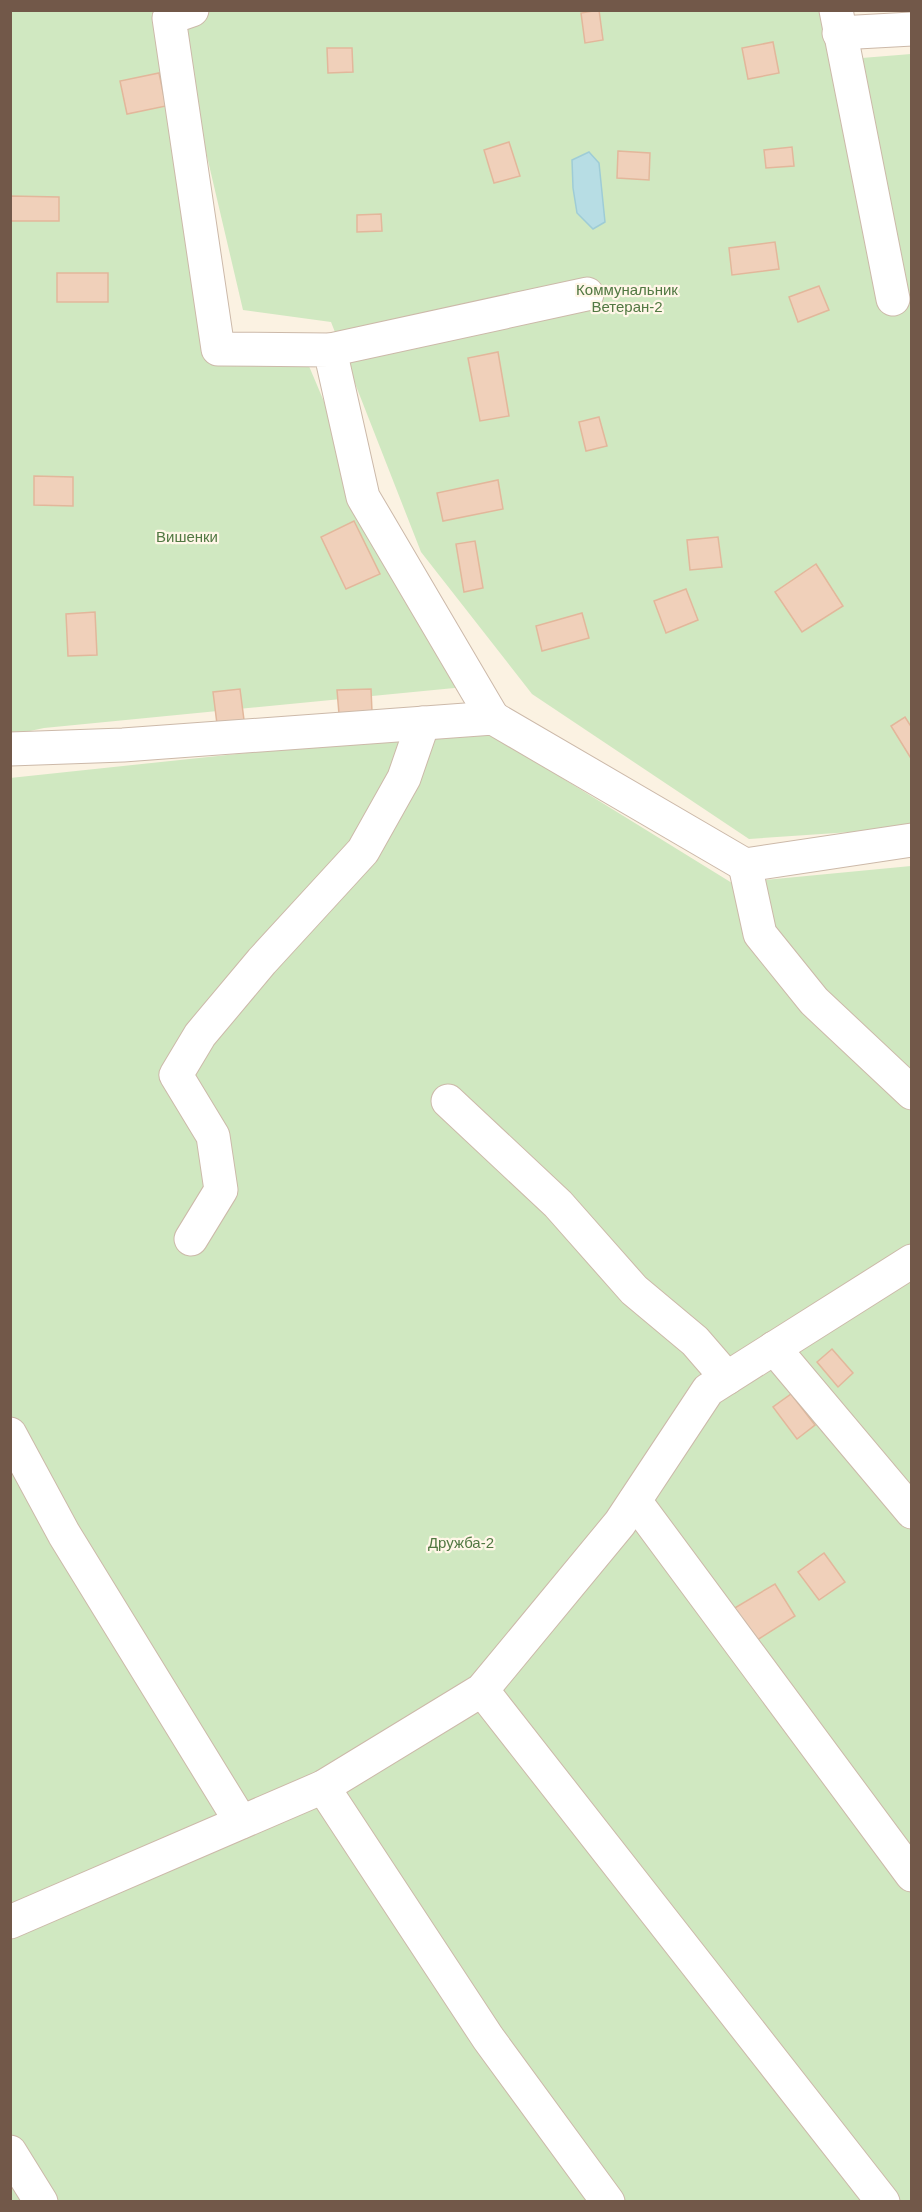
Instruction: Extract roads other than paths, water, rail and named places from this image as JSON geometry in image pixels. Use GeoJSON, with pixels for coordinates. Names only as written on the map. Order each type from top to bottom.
{"type":"FeatureCollection","features":[{"type":"Feature","properties":{"kind":"lane"},"geometry":{"type":"LineString","coordinates":[[192,10],[169,18],[218,349],[330,350],[587,294]]}},
{"type":"Feature","properties":{"kind":"lane"},"geometry":{"type":"LineString","coordinates":[[893,299],[838,22],[912,28]]}},
{"type":"Feature","properties":{"kind":"lane"},"geometry":{"type":"LineString","coordinates":[[330,350],[363,497],[493,718],[745,865],[912,840]]}},
{"type":"Feature","properties":{"kind":"lane"},"geometry":{"type":"LineString","coordinates":[[10,749],[123,745],[493,718]]}},
{"type":"Feature","properties":{"kind":"lane"},"geometry":{"type":"LineString","coordinates":[[191,1239],[221,1190],[213,1136],[176,1075],[206,1027],[262,961],[363,851],[404,778],[423,723]]}},
{"type":"Feature","properties":{"kind":"lane"},"geometry":{"type":"LineString","coordinates":[[745,865],[760,934],[814,1001],[912,1093]]}},
{"type":"Feature","properties":{"kind":"lane"},"geometry":{"type":"LineString","coordinates":[[448,1101],[558,1204],[634,1290],[695,1341],[728,1378]]}},
{"type":"Feature","properties":{"kind":"lane"},"geometry":{"type":"LineString","coordinates":[[10,1922],[323,1787],[482,1690],[620,1523],[708,1390],[912,1261]]}},
{"type":"Feature","properties":{"kind":"lane"},"geometry":{"type":"LineString","coordinates":[[774,1348],[912,1512]]}},
{"type":"Feature","properties":{"kind":"lane"},"geometry":{"type":"LineString","coordinates":[[10,1434],[64,1534],[241,1822]]}},
{"type":"Feature","properties":{"kind":"lane"},"geometry":{"type":"LineString","coordinates":[[634,1501],[912,1875]]}},
{"type":"Feature","properties":{"kind":"lane"},"geometry":{"type":"LineString","coordinates":[[482,1690],[883,2202]]}},
{"type":"Feature","properties":{"kind":"lane"},"geometry":{"type":"LineString","coordinates":[[323,1787],[488,2038],[608,2202]]}},
{"type":"Feature","properties":{"kind":"lane"},"geometry":{"type":"LineString","coordinates":[[10,2152],[41,2202]]}},
{"type":"Feature","properties":{"kind":"water"},"geometry":{"type":"Polygon","coordinates":[[[589,152],[599,163],[605,222],[593,229],[577,213],[573,188],[572,160],[589,152]]]}},
{"type":"Feature","properties":{"kind":"park label","name":"Коммунальник Ветеран-2"},"geometry":{"type":"Point","coordinates":[627,298]}},
{"type":"Feature","properties":{"kind":"park label","name":"Вишенки"},"geometry":{"type":"Point","coordinates":[187,536]}},
{"type":"Feature","properties":{"kind":"park label","name":"Дружба-2"},"geometry":{"type":"Point","coordinates":[461,1542]}}]}
